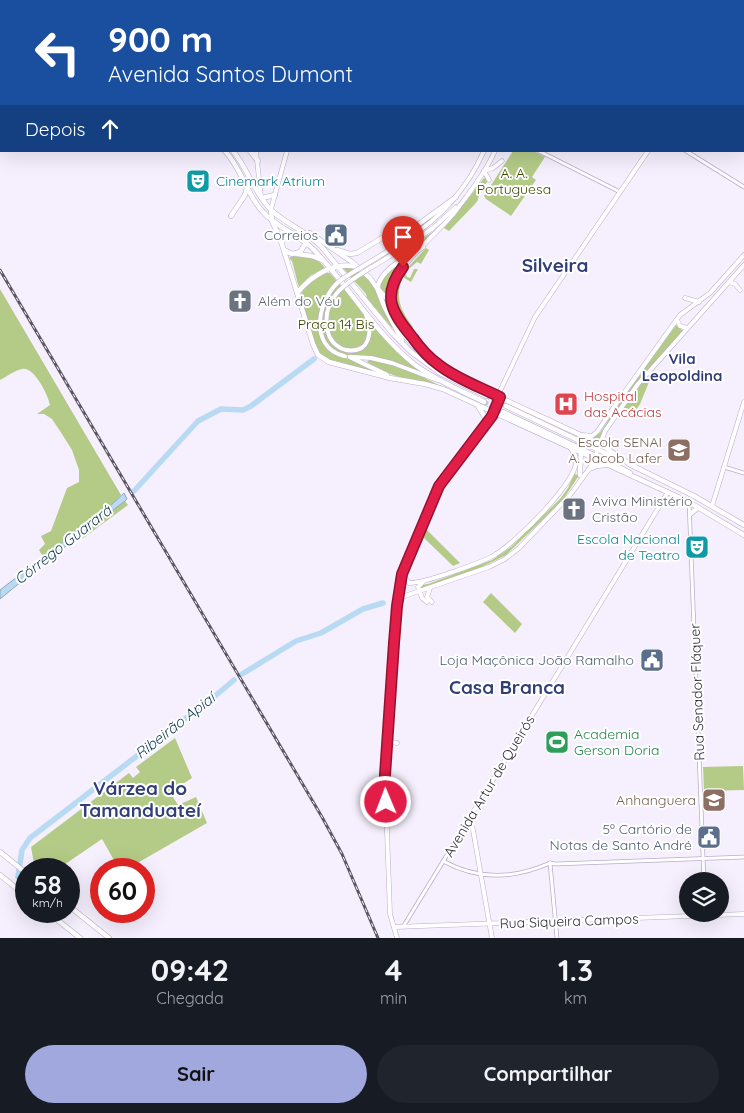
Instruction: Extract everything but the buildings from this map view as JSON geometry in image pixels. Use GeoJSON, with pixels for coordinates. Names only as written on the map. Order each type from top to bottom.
{"type":"FeatureCollection","features":[{"type":"Feature","properties":{"kind":"highway"},"geometry":{"type":"LineString","coordinates":[[228,152],[259,208],[272,221],[306,243],[331,269],[383,334],[428,374],[484,402]]}},
{"type":"Feature","properties":{"kind":"highway"},"geometry":{"type":"LineString","coordinates":[[228,152],[241,162],[271,210],[316,241],[404,346],[440,374],[486,396]]}},
{"type":"Feature","properties":{"kind":"highway"},"geometry":{"type":"LineString","coordinates":[[251,152],[258,161]]}},
{"type":"Feature","properties":{"kind":"highway"},"geometry":{"type":"LineString","coordinates":[[231,216],[244,196],[247,187]]}},
{"type":"Feature","properties":{"kind":"highway"},"geometry":{"type":"LineString","coordinates":[[262,198],[275,194]]}},
{"type":"Feature","properties":{"kind":"highway"},"geometry":{"type":"LineString","coordinates":[[333,248],[350,254],[357,253],[382,238],[412,229],[456,197]]}},
{"type":"Feature","properties":{"kind":"highway"},"geometry":{"type":"LineString","coordinates":[[271,210],[272,221],[284,250],[318,355],[329,362],[400,380],[434,386],[492,412],[504,414],[595,458],[623,468],[636,478]]}},
{"type":"Feature","properties":{"kind":"highway"},"geometry":{"type":"LineString","coordinates":[[304,232],[313,234],[367,275],[391,303]]}},
{"type":"Feature","properties":{"kind":"highway"},"geometry":{"type":"LineString","coordinates":[[296,254],[302,250],[306,243],[304,232]]}},
{"type":"Feature","properties":{"kind":"highway"},"geometry":{"type":"LineString","coordinates":[[404,346],[377,288],[381,277],[386,271],[423,247]]}},
{"type":"Feature","properties":{"kind":"highway"},"geometry":{"type":"LineString","coordinates":[[284,250],[291,254],[314,257],[324,262]]}},
{"type":"Feature","properties":{"kind":"highway"},"geometry":{"type":"LineString","coordinates":[[297,293],[313,276],[338,267],[350,266],[358,268]]}},
{"type":"Feature","properties":{"kind":"highway"},"geometry":{"type":"LineString","coordinates":[[392,321],[418,351],[439,366],[578,437]]}},
{"type":"Feature","properties":{"kind":"highway"},"geometry":{"type":"LineString","coordinates":[[350,357],[400,380]]}},
{"type":"Feature","properties":{"kind":"highway"},"geometry":{"type":"LineString","coordinates":[[478,405],[484,403],[487,399],[487,393],[484,390]]}},
{"type":"Feature","properties":{"kind":"highway"},"geometry":{"type":"LineString","coordinates":[[511,403],[503,407],[502,413],[571,449],[581,451]]}},
{"type":"Feature","properties":{"kind":"highway"},"geometry":{"type":"LineString","coordinates":[[478,405],[485,414],[486,419]]}},
{"type":"Feature","properties":{"kind":"highway"},"geometry":{"type":"LineString","coordinates":[[506,406],[599,446],[631,465],[689,493],[744,525]]}},
{"type":"Feature","properties":{"kind":"highway"},"geometry":{"type":"LineString","coordinates":[[578,437],[581,451],[580,475]]}},
{"type":"Feature","properties":{"kind":"highway"},"geometry":{"type":"LineString","coordinates":[[595,458],[606,466],[689,502],[744,535]]}},
{"type":"Feature","properties":{"kind":"highway"},"geometry":{"type":"LineString","coordinates":[[589,469],[597,466],[606,466]]}},
{"type":"Feature","properties":{"kind":"highway"},"geometry":{"type":"LineString","coordinates":[[668,492],[675,486]]}},
{"type":"Feature","properties":{"kind":"highway"},"geometry":{"type":"LineString","coordinates":[[689,493],[689,502]]}},
{"type":"Feature","properties":{"kind":"highway"},"geometry":{"type":"LineString","coordinates":[[710,515],[712,506]]}},
{"type":"Feature","properties":{"kind":"highway"},"geometry":{"type":"LineString","coordinates":[[690,514],[698,508]]}},
{"type":"Feature","properties":{"kind":"highway"},"geometry":{"type":"LineString","coordinates":[[0,852],[15,864]]}},
{"type":"Feature","properties":{"kind":"highway"},"geometry":{"type":"LineString","coordinates":[[0,876],[15,888]]}},
{"type":"Feature","properties":{"kind":"highway"},"geometry":{"type":"LineString","coordinates":[[80,915],[110,938]]}},
{"type":"Feature","properties":{"kind":"highway"},"geometry":{"type":"LineString","coordinates":[[61,923],[80,938]]}},
{"type":"Feature","properties":{"kind":"main road"},"geometry":{"type":"LineString","coordinates":[[256,152],[262,198]]}},
{"type":"Feature","properties":{"kind":"main road"},"geometry":{"type":"LineString","coordinates":[[271,210],[287,152]]}},
{"type":"Feature","properties":{"kind":"main road"},"geometry":{"type":"LineString","coordinates":[[444,383],[392,362],[336,354],[330,349],[322,334],[321,312],[326,297],[342,278],[406,240],[437,218],[456,197],[472,174],[483,152]]}},
{"type":"Feature","properties":{"kind":"main road"},"geometry":{"type":"LineString","coordinates":[[439,366],[422,349],[393,312],[391,303],[392,290],[396,276],[447,221],[484,171],[494,152]]}},
{"type":"Feature","properties":{"kind":"main road"},"geometry":{"type":"LineString","coordinates":[[397,938],[390,914],[386,799],[387,741],[394,636],[402,574],[439,486],[492,412],[535,317],[647,152]]}},
{"type":"Feature","properties":{"kind":"main road"},"geometry":{"type":"LineString","coordinates":[[484,171],[493,168],[502,161]]}},
{"type":"Feature","properties":{"kind":"main road"},"geometry":{"type":"LineString","coordinates":[[484,171],[489,180]]}},
{"type":"Feature","properties":{"kind":"main road"},"geometry":{"type":"LineString","coordinates":[[364,310],[370,325],[369,338],[365,344],[360,349],[353,351],[334,344],[328,333],[326,316],[331,300],[339,289],[433,228],[461,202]]}},
{"type":"Feature","properties":{"kind":"main road"},"geometry":{"type":"LineString","coordinates":[[578,437],[589,436],[597,432],[676,320],[683,312],[700,302],[710,293],[744,255]]}},
{"type":"Feature","properties":{"kind":"main road"},"geometry":{"type":"LineString","coordinates":[[399,598],[489,568],[510,556],[560,507],[589,469],[605,431],[629,396],[744,265]]}},
{"type":"Feature","properties":{"kind":"main road"},"geometry":{"type":"LineString","coordinates":[[729,282],[735,284],[740,290]]}},
{"type":"Feature","properties":{"kind":"main road"},"geometry":{"type":"LineString","coordinates":[[685,298],[700,302]]}},
{"type":"Feature","properties":{"kind":"main road"},"geometry":{"type":"LineString","coordinates":[[690,307],[695,311],[697,317]]}},
{"type":"Feature","properties":{"kind":"main road"},"geometry":{"type":"LineString","coordinates":[[676,320],[680,326],[687,328]]}},
{"type":"Feature","properties":{"kind":"main road"},"geometry":{"type":"LineString","coordinates":[[712,506],[744,402]]}},
{"type":"Feature","properties":{"kind":"main road"},"geometry":{"type":"LineString","coordinates":[[483,427],[486,419],[492,412]]}},
{"type":"Feature","properties":{"kind":"main road"},"geometry":{"type":"LineString","coordinates":[[402,574],[409,583],[422,582],[484,560],[504,549],[557,498],[571,474],[576,460],[571,449]]}},
{"type":"Feature","properties":{"kind":"main road"},"geometry":{"type":"LineString","coordinates":[[571,474],[575,472],[580,475],[579,482]]}},
{"type":"Feature","properties":{"kind":"main road","name":"Avenida Artur de Queirós"},"geometry":{"type":"LineString","coordinates":[[469,819],[668,492]]}},
{"type":"Feature","properties":{"kind":"main road"},"geometry":{"type":"LineString","coordinates":[[422,582],[418,586],[422,598],[429,602],[427,595],[430,588]]}},
{"type":"Feature","properties":{"kind":"main road"},"geometry":{"type":"LineString","coordinates":[[387,741],[397,743]]}},
{"type":"Feature","properties":{"kind":"main road"},"geometry":{"type":"LineString","coordinates":[[469,819],[473,830],[492,938]]}},
{"type":"Feature","properties":{"kind":"main road","name":"Rua Siqueira Campos"},"geometry":{"type":"LineString","coordinates":[[729,914],[744,914]]}},
{"type":"Feature","properties":{"kind":"main road","name":"Rua Siqueira Campos"},"geometry":{"type":"LineString","coordinates":[[394,927],[679,916]]}},
{"type":"Feature","properties":{"kind":"street"},"geometry":{"type":"LineString","coordinates":[[541,152],[620,192]]}},
{"type":"Feature","properties":{"kind":"street"},"geometry":{"type":"LineString","coordinates":[[688,152],[744,187]]}},
{"type":"Feature","properties":{"kind":"street"},"geometry":{"type":"LineString","coordinates":[[724,467],[744,474]]}},
{"type":"Feature","properties":{"kind":"street","name":"Rua Senador Fláquer"},"geometry":{"type":"LineString","coordinates":[[689,502],[704,872]]}},
{"type":"Feature","properties":{"kind":"street","name":"Avenida Artur de Queirós"},"geometry":{"type":"LineString","coordinates":[[403,927],[469,819]]}},
{"type":"Feature","properties":{"kind":"street"},"geometry":{"type":"LineString","coordinates":[[443,861],[460,870],[481,875],[498,876],[518,874],[550,863],[744,857]]}},
{"type":"Feature","properties":{"kind":"street"},"geometry":{"type":"LineString","coordinates":[[550,863],[557,938]]}},
{"type":"Feature","properties":{"kind":"green space","name":"A. A. Portuguesa"},"geometry":{"type":"Polygon","coordinates":[[[512,152],[536,152],[545,157],[532,177],[536,180],[511,216],[484,196],[512,152]]]}},
{"type":"Feature","properties":{"kind":"green space"},"geometry":{"type":"Polygon","coordinates":[[[486,177],[487,182],[479,193],[475,204],[449,231],[444,228],[484,178],[486,177]]]}},
{"type":"Feature","properties":{"kind":"green space"},"geometry":{"type":"Polygon","coordinates":[[[433,217],[429,222],[401,240],[406,250],[437,229],[420,247],[402,258],[391,239],[413,230],[433,217]]]}},
{"type":"Feature","properties":{"kind":"green space"},"geometry":{"type":"Polygon","coordinates":[[[426,248],[429,250],[421,264],[417,262],[405,272],[407,277],[410,278],[414,269],[418,269],[411,282],[403,277],[400,284],[400,304],[413,327],[411,334],[400,320],[394,307],[394,287],[399,278],[426,248]]]}},
{"type":"Feature","properties":{"kind":"green space","name":"Praça 14 Bis"},"geometry":{"type":"Polygon","coordinates":[[[292,256],[314,259],[325,268],[310,276],[299,288],[292,261],[289,258],[292,256]]]}},
{"type":"Feature","properties":{"kind":"green space","name":"Praça 14 Bis"},"geometry":{"type":"Polygon","coordinates":[[[407,260],[393,283],[390,302],[398,321],[413,342],[403,331],[392,315],[381,291],[381,284],[385,276],[407,260]]]}},
{"type":"Feature","properties":{"kind":"green space","name":"Praça 14 Bis"},"geometry":{"type":"Polygon","coordinates":[[[343,268],[362,273],[369,280],[380,299],[392,328],[343,268]]]}},
{"type":"Feature","properties":{"kind":"green space","name":"Praça 14 Bis"},"geometry":{"type":"Polygon","coordinates":[[[325,273],[330,273],[362,313],[368,324],[368,334],[364,342],[358,347],[346,348],[346,352],[358,351],[366,346],[372,330],[372,324],[421,373],[384,360],[345,355],[344,358],[351,359],[384,375],[342,365],[321,354],[311,335],[300,295],[308,283],[325,273]]]}},
{"type":"Feature","properties":{"kind":"green space"},"geometry":{"type":"Polygon","coordinates":[[[0,289],[121,495],[114,503],[43,557],[39,550],[45,544],[41,536],[51,531],[67,488],[79,482],[79,470],[72,450],[52,419],[44,414],[37,414],[50,405],[36,376],[27,369],[22,369],[0,380],[0,289]]]}},
{"type":"Feature","properties":{"kind":"green space"},"geometry":{"type":"Polygon","coordinates":[[[676,325],[683,331],[637,382],[598,441],[591,437],[600,433],[676,325]]]}},
{"type":"Feature","properties":{"kind":"green space","name":"Praça 14 Bis"},"geometry":{"type":"Polygon","coordinates":[[[369,360],[399,367],[447,389],[395,376],[367,362],[369,360]]]}},
{"type":"Feature","properties":{"kind":"green space"},"geometry":{"type":"Polygon","coordinates":[[[654,370],[640,404],[633,415],[623,408],[654,370]]]}},
{"type":"Feature","properties":{"kind":"green space"},"geometry":{"type":"Polygon","coordinates":[[[574,474],[578,475],[578,477],[562,501],[506,555],[482,567],[421,589],[419,587],[492,560],[511,547],[560,499],[568,488],[574,474]]]}},
{"type":"Feature","properties":{"kind":"green space"},"geometry":{"type":"Polygon","coordinates":[[[125,501],[128,505],[82,539],[96,521],[125,501]]]}},
{"type":"Feature","properties":{"kind":"green space"},"geometry":{"type":"Polygon","coordinates":[[[425,528],[460,563],[453,566],[422,536],[425,528]]]}},
{"type":"Feature","properties":{"kind":"green space"},"geometry":{"type":"Polygon","coordinates":[[[491,593],[522,624],[515,633],[483,602],[491,593]]]}},
{"type":"Feature","properties":{"kind":"green space"},"geometry":{"type":"Polygon","coordinates":[[[175,738],[192,778],[170,792],[178,805],[196,797],[207,823],[146,858],[113,858],[102,839],[74,858],[33,858],[31,847],[129,773],[133,778],[140,772],[136,767],[175,738]]]}},
{"type":"Feature","properties":{"kind":"green space"},"geometry":{"type":"Polygon","coordinates":[[[743,766],[744,790],[704,791],[703,767],[743,766]]]}},
{"type":"Feature","properties":{"kind":"water"},"geometry":{"type":"Polygon","coordinates":[[[124,493],[127,499],[125,501],[0,599],[0,590],[110,506],[124,493]]]}},
{"type":"Feature","properties":{"kind":"waterway","name":"Córrego Guarará"},"geometry":{"type":"LineString","coordinates":[[134,491],[198,421],[221,409],[243,410],[251,406],[314,359]]}},
{"type":"Feature","properties":{"kind":"waterway","name":"Ribeirão Apiaí"},"geometry":{"type":"LineString","coordinates":[[242,674],[296,641],[321,633],[363,609],[383,603]]}},
{"type":"Feature","properties":{"kind":"waterway","name":"Ribeirão Apiaí"},"geometry":{"type":"LineString","coordinates":[[21,858],[22,850],[30,838],[234,680]]}},
{"type":"Feature","properties":{"kind":"tunnel"},"geometry":{"type":"LineString","coordinates":[[486,396],[506,406]]}},
{"type":"Feature","properties":{"kind":"tunnel"},"geometry":{"type":"LineString","coordinates":[[484,402],[503,412]]}},
{"type":"Feature","properties":{"kind":"railway"},"geometry":{"type":"LineString","coordinates":[[0,270],[322,817],[342,854],[378,938]]}},
{"type":"Feature","properties":{"kind":"place","name":"Cinemark Atrium"},"geometry":{"type":"Point","coordinates":[198,181]}},
{"type":"Feature","properties":{"kind":"place","name":"Correios"},"geometry":{"type":"Point","coordinates":[336,235]}},
{"type":"Feature","properties":{"kind":"place","name":"Além do Véu"},"geometry":{"type":"Point","coordinates":[240,301]}},
{"type":"Feature","properties":{"kind":"place","name":"Hospital das Acácias"},"geometry":{"type":"Point","coordinates":[566,404]}},
{"type":"Feature","properties":{"kind":"place","name":"Escola SENAI A. Jacob Lafer"},"geometry":{"type":"Point","coordinates":[679,450]}},
{"type":"Feature","properties":{"kind":"place","name":"Aviva Ministério Cristão"},"geometry":{"type":"Point","coordinates":[574,509]}},
{"type":"Feature","properties":{"kind":"place","name":"Escola Nacional de Teatro"},"geometry":{"type":"Point","coordinates":[697,547]}},
{"type":"Feature","properties":{"kind":"place","name":"Loja Maçônica João Ramalho"},"geometry":{"type":"Point","coordinates":[652,660]}},
{"type":"Feature","properties":{"kind":"place","name":"Academia Gerson Doria"},"geometry":{"type":"Point","coordinates":[557,742]}},
{"type":"Feature","properties":{"kind":"place","name":"Anhanguera"},"geometry":{"type":"Point","coordinates":[714,800]}},
{"type":"Feature","properties":{"kind":"place","name":"5º Cartório de Notas de Santo André"},"geometry":{"type":"Point","coordinates":[709,837]}},
{"type":"Feature","properties":{"kind":"district","name":"Silveira"},"geometry":{"type":"Point","coordinates":[555,265]}},
{"type":"Feature","properties":{"kind":"district","name":"Vila Leopoldina"},"geometry":{"type":"Point","coordinates":[682,368]}},
{"type":"Feature","properties":{"kind":"district","name":"Casa Branca"},"geometry":{"type":"Point","coordinates":[507,687]}},
{"type":"Feature","properties":{"kind":"district","name":"Várzea do Tamanduateí"},"geometry":{"type":"Point","coordinates":[140,799]}},
{"type":"Feature","properties":{"kind":"route"},"geometry":{"type":"LineString","coordinates":[[386,802],[385,775],[394,643],[402,574],[439,486],[492,416],[500,397],[439,366],[427,355],[396,318],[393,312],[391,296],[394,280],[403,267]]}}]}
